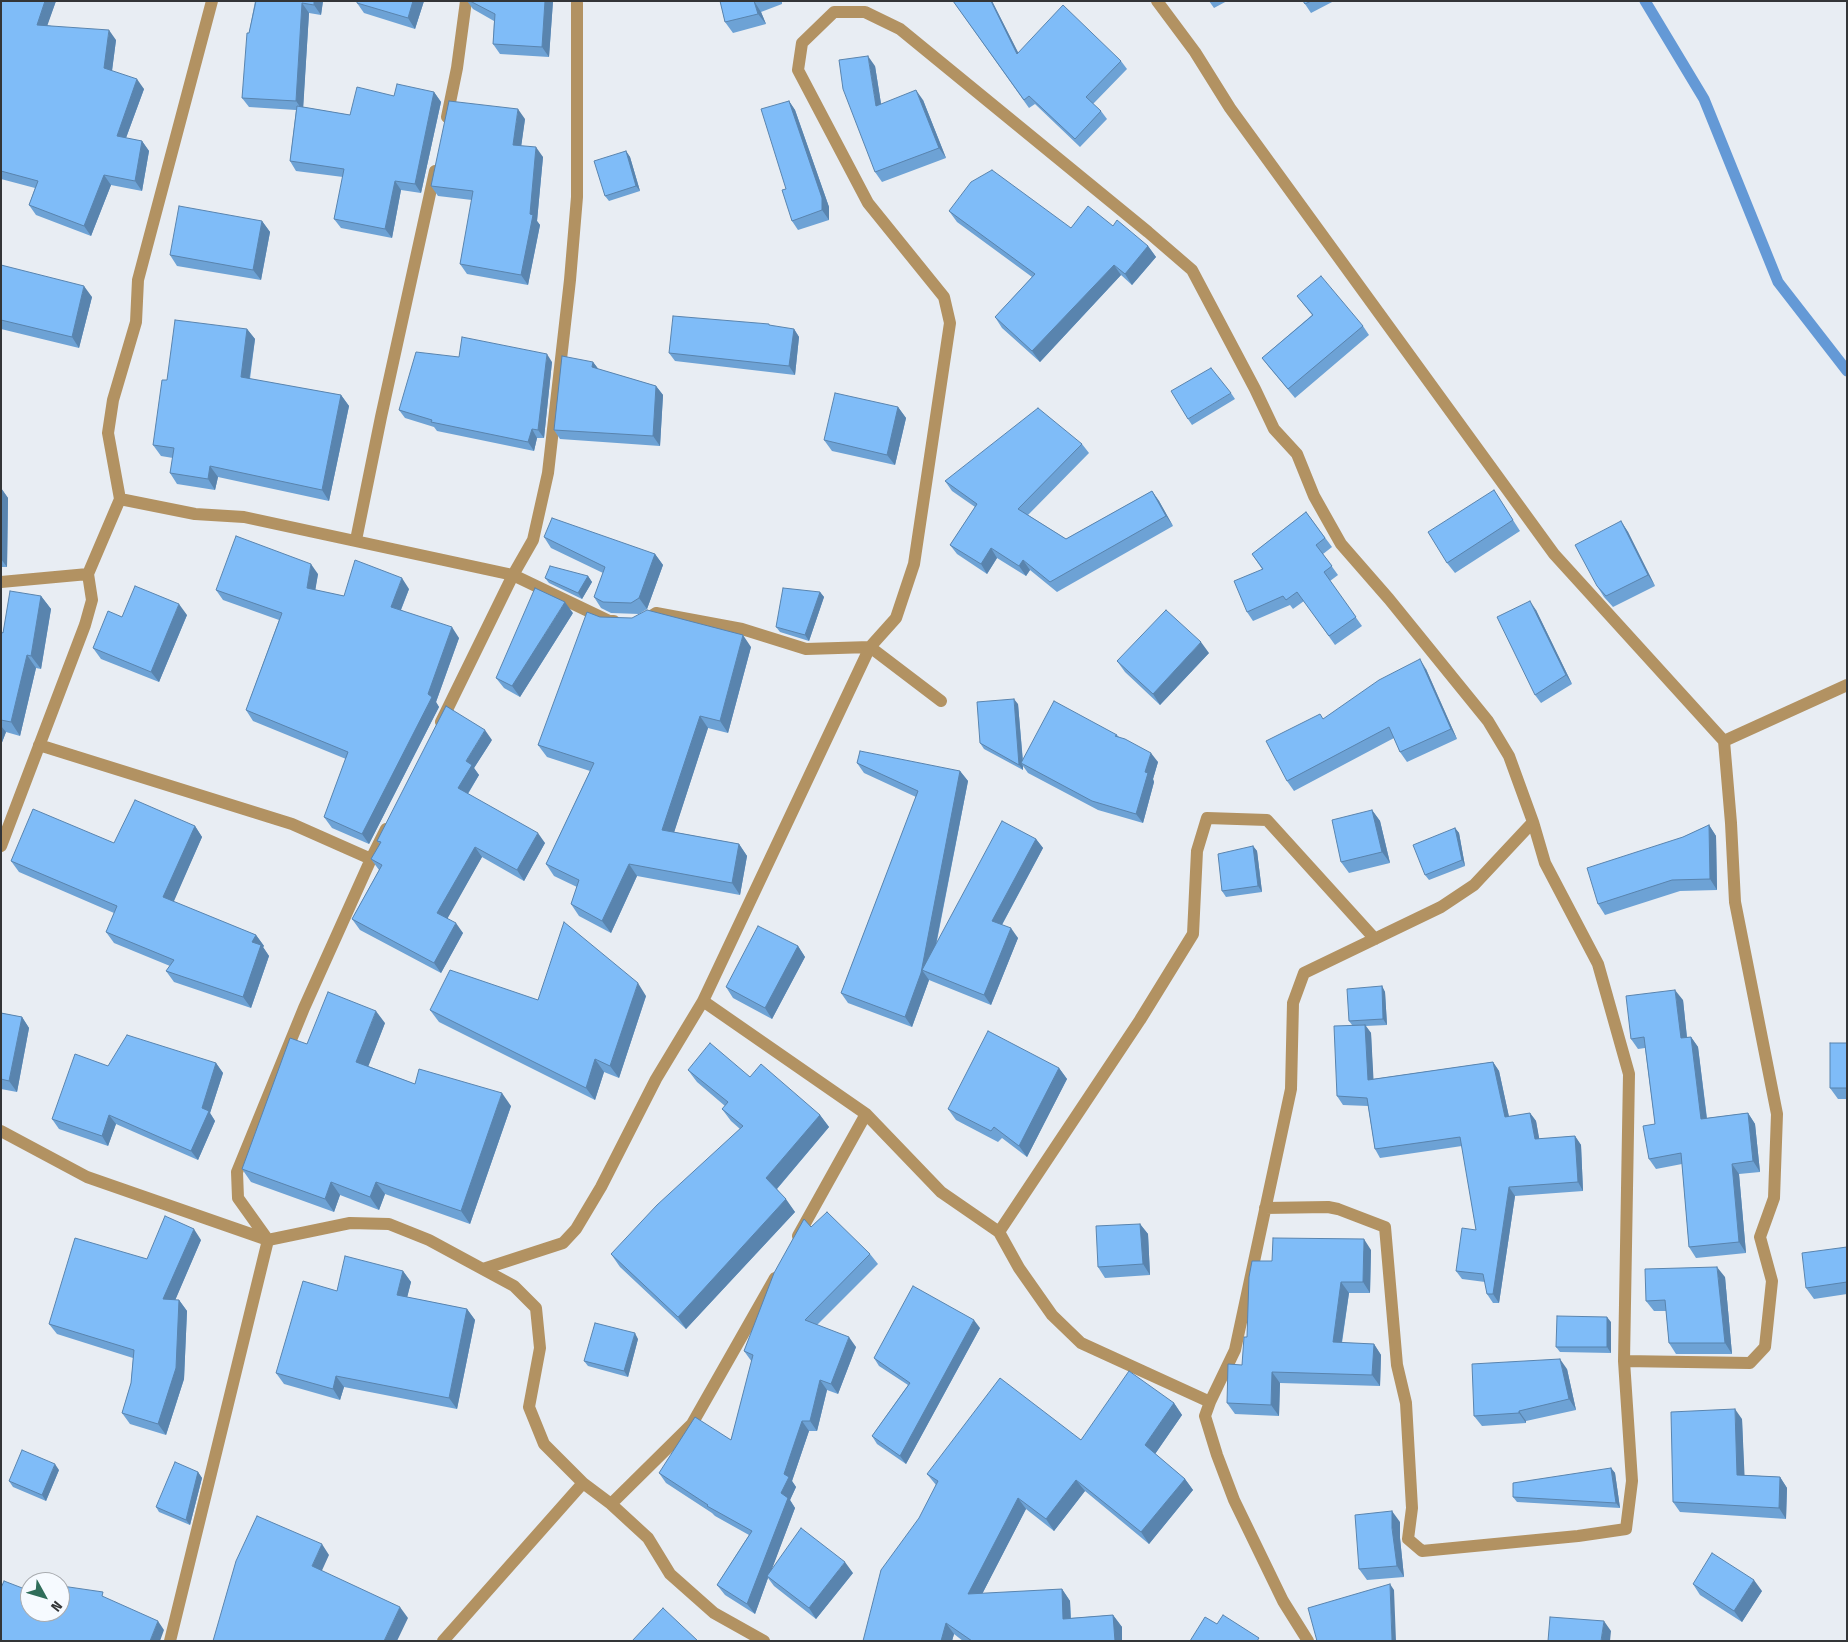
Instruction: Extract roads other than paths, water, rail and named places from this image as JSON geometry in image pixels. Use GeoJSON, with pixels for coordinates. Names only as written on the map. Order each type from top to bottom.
{"type":"FeatureCollection","features":[{"type":"Feature","properties":{"kind":"street"},"geometry":{"type":"LineString","coordinates":[[1,846],[85,625],[92,600],[88,574],[120,499],[108,433],[113,400],[136,322],[138,280],[212,1]]}},
{"type":"Feature","properties":{"kind":"street"},"geometry":{"type":"LineString","coordinates":[[445,126],[457,68],[466,1]]}},
{"type":"Feature","properties":{"kind":"street"},"geometry":{"type":"LineString","coordinates":[[1157,1],[1195,52],[1230,108],[1554,554],[1724,741],[1735,902],[1776,1114],[1774,1198],[1760,1237],[1772,1281],[1766,1347],[1750,1363],[1624,1362]]}},
{"type":"Feature","properties":{"kind":"street"},"geometry":{"type":"LineString","coordinates":[[434,735],[513,575],[533,540],[548,474],[570,280],[577,197],[577,4]]}},
{"type":"Feature","properties":{"kind":"street"},"geometry":{"type":"LineString","coordinates":[[483,1268],[562,1243],[576,1229],[601,1187],[656,1079],[702,1001],[870,648],[896,618],[914,564],[950,323],[944,298],[868,202],[798,70],[802,43],[834,12],[865,12],[900,29],[1192,270],[1255,388],[1274,429],[1297,454],[1314,496],[1341,544],[1389,599],[1488,721],[1510,756],[1546,863],[1598,964],[1629,1074],[1624,1362],[1632,1481],[1626,1530],[1422,1551],[1408,1540],[1412,1508],[1406,1403],[1397,1365],[1385,1227],[1333,1208],[1265,1208]]}},
{"type":"Feature","properties":{"kind":"street"},"geometry":{"type":"LineString","coordinates":[[356,540],[438,155]]}},
{"type":"Feature","properties":{"kind":"street"},"geometry":{"type":"LineString","coordinates":[[120,499],[195,514],[244,517],[513,575],[609,621],[641,622],[656,612],[742,629],[806,649],[870,648],[941,701]]}},
{"type":"Feature","properties":{"kind":"street"},"geometry":{"type":"LineString","coordinates":[[1,582],[88,574]]}},
{"type":"Feature","properties":{"kind":"street"},"geometry":{"type":"LineString","coordinates":[[1724,741],[1847,685]]}},
{"type":"Feature","properties":{"kind":"street"},"geometry":{"type":"LineString","coordinates":[[39,745],[292,824],[371,859]]}},
{"type":"Feature","properties":{"kind":"street"},"geometry":{"type":"LineString","coordinates":[[170,1641],[268,1240],[238,1198],[237,1172],[304,1008],[371,859],[394,815]]}},
{"type":"Feature","properties":{"kind":"street"},"geometry":{"type":"LineString","coordinates":[[999,1232],[1140,1020],[1193,934],[1197,851],[1207,818],[1266,820],[1375,939]]}},
{"type":"Feature","properties":{"kind":"street"},"geometry":{"type":"LineString","coordinates":[[1308,1641],[1283,1601],[1234,1500],[1216,1455],[1205,1416],[1235,1350],[1291,1089],[1293,1003],[1304,973],[1441,907],[1474,885],[1533,822]]}},
{"type":"Feature","properties":{"kind":"street"},"geometry":{"type":"LineString","coordinates":[[702,1001],[866,1114],[941,1192],[999,1232],[1019,1268],[1052,1315],[1081,1343],[1210,1402]]}},
{"type":"Feature","properties":{"kind":"street"},"geometry":{"type":"LineString","coordinates":[[793,1244],[866,1114]]}},
{"type":"Feature","properties":{"kind":"street"},"geometry":{"type":"LineString","coordinates":[[1,1130],[87,1177],[268,1240],[350,1223],[389,1224],[429,1240],[514,1286],[536,1308],[540,1348],[529,1407],[544,1444],[583,1482],[611,1504],[648,1538],[670,1574],[714,1613],[764,1641]]}},
{"type":"Feature","properties":{"kind":"street"},"geometry":{"type":"LineString","coordinates":[[611,1504],[692,1424],[779,1270]]}},
{"type":"Feature","properties":{"kind":"street"},"geometry":{"type":"LineString","coordinates":[[443,1641],[583,1482]]}},
{"type":"Feature","properties":{"kind":"waterway"},"geometry":{"type":"LineString","coordinates":[[1645,1],[1704,99],[1778,282],[1847,371]]}}]}
